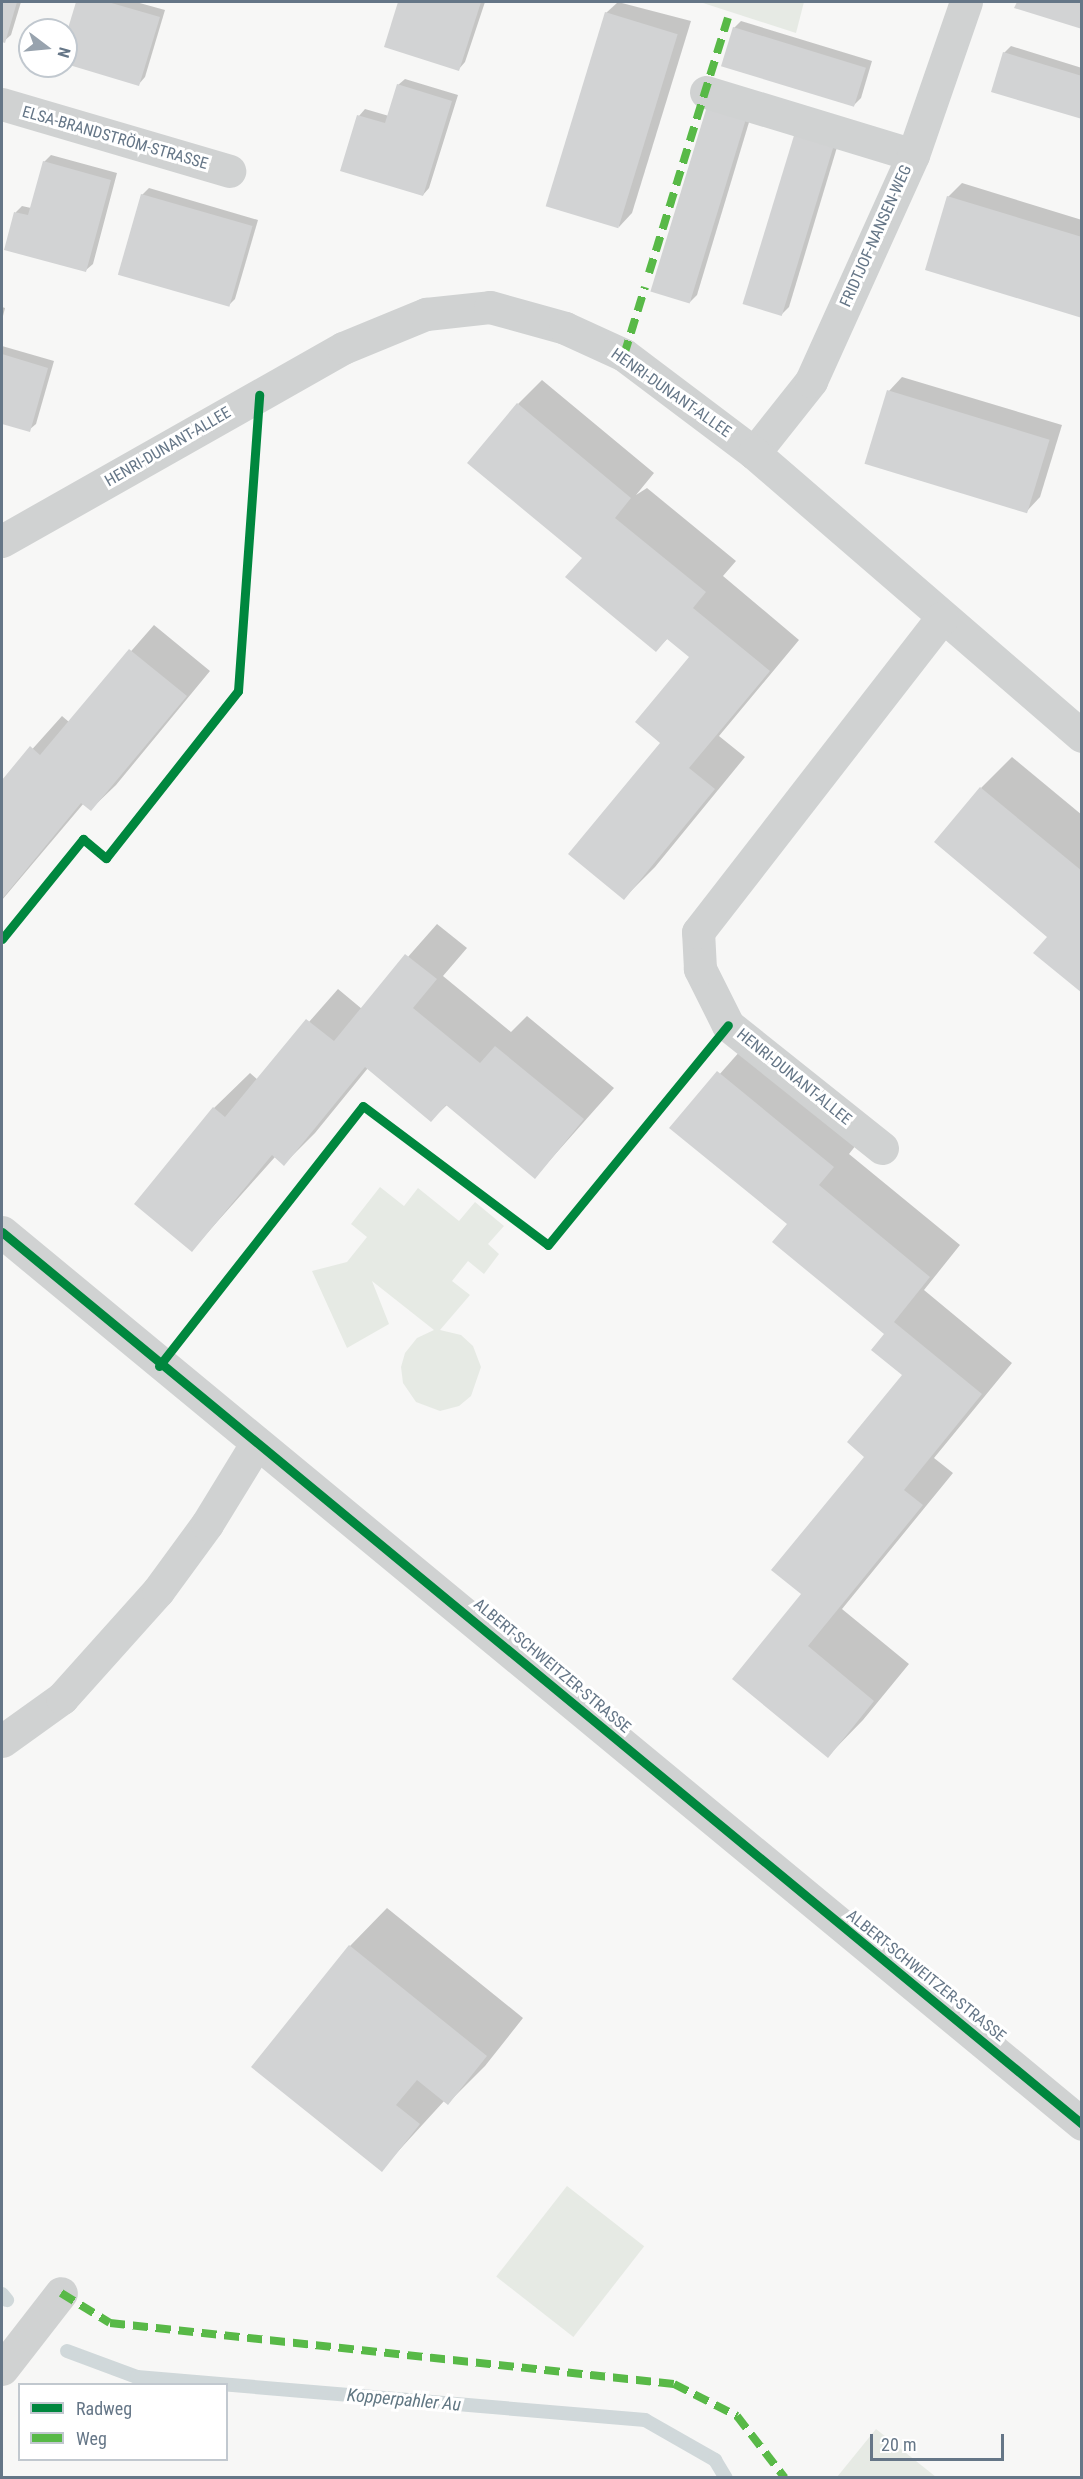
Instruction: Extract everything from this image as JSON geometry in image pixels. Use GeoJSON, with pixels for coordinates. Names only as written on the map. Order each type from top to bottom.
{"type":"FeatureCollection","features":[{"type":"Feature","properties":{"kind":"street","name":"FRIDTJOF-NANSEN-WEG"},"geometry":{"type":"LineString","coordinates":[[754,453],[811,381],[913,154],[966,2]]}},
{"type":"Feature","properties":{"kind":"street"},"geometry":{"type":"LineString","coordinates":[[706,92],[913,154]]}},
{"type":"Feature","properties":{"kind":"street","name":"ELSA-BRANDSTRÖM-STRASSE"},"geometry":{"type":"LineString","coordinates":[[2,104],[229,171]]}},
{"type":"Feature","properties":{"kind":"street","name":"HENRI-DUNANT-ALLEE"},"geometry":{"type":"LineString","coordinates":[[2,541],[343,348],[426,314],[490,308],[565,328],[624,355],[754,453],[942,618],[1082,736]]}},
{"type":"Feature","properties":{"kind":"street","name":"HENRI-DUNANT-ALLEE"},"geometry":{"type":"LineString","coordinates":[[882,1148],[728,1025],[700,969],[698,932],[942,618]]}},
{"type":"Feature","properties":{"kind":"street","name":"ALBERT-SCHWEITZER-STRASSE"},"geometry":{"type":"LineString","coordinates":[[2,1232],[1082,2124]]}},
{"type":"Feature","properties":{"kind":"street"},"geometry":{"type":"LineString","coordinates":[[2,1741],[62,1698],[158,1591],[207,1524],[256,1444]]}},
{"type":"Feature","properties":{"kind":"street"},"geometry":{"type":"LineString","coordinates":[[2,2369],[61,2293]]}},
{"type":"Feature","properties":{"kind":"shaded area"},"geometry":{"type":"Polygon","coordinates":[[[700,2],[804,2],[796,33],[700,2]]]}},
{"type":"Feature","properties":{"kind":"shaded area"},"geometry":{"type":"Polygon","coordinates":[[[380,1187],[404,1206],[418,1188],[459,1221],[475,1202],[504,1226],[488,1244],[499,1254],[484,1274],[468,1261],[452,1281],[470,1295],[440,1330],[461,1335],[473,1346],[481,1367],[471,1396],[459,1406],[440,1411],[416,1402],[403,1383],[401,1367],[405,1353],[417,1338],[434,1330],[372,1281],[389,1324],[347,1348],[312,1271],[347,1262],[367,1237],[351,1224],[380,1187]]]}},
{"type":"Feature","properties":{"kind":"shaded area"},"geometry":{"type":"Polygon","coordinates":[[[567,2186],[644,2246],[573,2337],[496,2277],[567,2186]]]}},
{"type":"Feature","properties":{"kind":"shaded area"},"geometry":{"type":"Polygon","coordinates":[[[876,2429],[936,2477],[837,2477],[876,2429]]]}},
{"type":"Feature","properties":{"kind":"building"},"geometry":{"type":"Polygon","coordinates":[[[2,2],[17,2],[5,43],[2,42],[2,2]]]}},
{"type":"Feature","properties":{"kind":"building"},"geometry":{"type":"Polygon","coordinates":[[[76,2],[108,2],[160,17],[139,86],[78,68],[78,18],[71,18],[76,2]]]}},
{"type":"Feature","properties":{"kind":"building"},"geometry":{"type":"Polygon","coordinates":[[[398,2],[481,2],[459,71],[384,47],[398,2]]]}},
{"type":"Feature","properties":{"kind":"building"},"geometry":{"type":"Polygon","coordinates":[[[1017,2],[1082,2],[1082,29],[1014,8],[1017,2]]]}},
{"type":"Feature","properties":{"kind":"building"},"geometry":{"type":"Polygon","coordinates":[[[605,12],[678,34],[618,228],[546,206],[605,12]]]}},
{"type":"Feature","properties":{"kind":"building"},"geometry":{"type":"Polygon","coordinates":[[[733,27],[866,68],[854,107],[721,66],[733,27]]]}},
{"type":"Feature","properties":{"kind":"building"},"geometry":{"type":"Polygon","coordinates":[[[1003,52],[1082,76],[1082,119],[991,92],[1003,52]]]}},
{"type":"Feature","properties":{"kind":"building"},"geometry":{"type":"Polygon","coordinates":[[[397,84],[452,101],[423,196],[340,171],[357,115],[385,123],[397,84]]]}},
{"type":"Feature","properties":{"kind":"building"},"geometry":{"type":"Polygon","coordinates":[[[708,103],[747,115],[690,303],[650,291],[708,103]]]}},
{"type":"Feature","properties":{"kind":"building"},"geometry":{"type":"Polygon","coordinates":[[[796,129],[835,141],[782,316],[742,304],[796,129]]]}},
{"type":"Feature","properties":{"kind":"building"},"geometry":{"type":"Polygon","coordinates":[[[43,161],[111,180],[86,272],[4,250],[14,212],[28,215],[43,161]]]}},
{"type":"Feature","properties":{"kind":"building"},"geometry":{"type":"Polygon","coordinates":[[[141,194],[253,226],[229,307],[118,275],[141,194]]]}},
{"type":"Feature","properties":{"kind":"building"},"geometry":{"type":"Polygon","coordinates":[[[947,196],[1082,237],[1082,318],[925,270],[947,196]]]}},
{"type":"Feature","properties":{"kind":"building"},"geometry":{"type":"Polygon","coordinates":[[[2,354],[48,368],[30,432],[2,424],[2,354]]]}},
{"type":"Feature","properties":{"kind":"building"},"geometry":{"type":"Polygon","coordinates":[[[887,390],[1050,440],[1027,513],[864,464],[887,390]]]}},
{"type":"Feature","properties":{"kind":"building"},"geometry":{"type":"Polygon","coordinates":[[[517,403],[631,498],[615,518],[706,592],[693,608],[770,671],[689,768],[715,789],[624,900],[568,854],[660,743],[635,722],[689,657],[667,639],[656,652],[565,577],[582,558],[467,463],[517,403]]]}},
{"type":"Feature","properties":{"kind":"building"},"geometry":{"type":"Polygon","coordinates":[[[129,649],[187,696],[91,811],[81,803],[2,899],[2,780],[30,746],[40,755],[129,649]]]}},
{"type":"Feature","properties":{"kind":"building"},"geometry":{"type":"Polygon","coordinates":[[[980,787],[1082,871],[1082,993],[1033,953],[1047,937],[934,842],[980,787]]]}},
{"type":"Feature","properties":{"kind":"building"},"geometry":{"type":"Polygon","coordinates":[[[405,954],[437,979],[413,1008],[480,1063],[495,1046],[584,1119],[535,1179],[446,1105],[431,1122],[365,1067],[284,1166],[272,1155],[192,1252],[134,1204],[213,1107],[225,1117],[306,1019],[334,1041],[405,954]]]}},
{"type":"Feature","properties":{"kind":"building"},"geometry":{"type":"Polygon","coordinates":[[[717,1071],[834,1167],[819,1185],[930,1277],[894,1322],[982,1394],[904,1490],[923,1505],[808,1646],[874,1701],[828,1758],[732,1679],[801,1594],[771,1570],[864,1457],[847,1442],[902,1375],[871,1350],[884,1334],[772,1242],[787,1224],[669,1128],[717,1071]]]}},
{"type":"Feature","properties":{"kind":"building"},"geometry":{"type":"Polygon","coordinates":[[[349,1945],[487,2056],[448,2105],[417,2080],[396,2105],[420,2124],[382,2172],[251,2067],[349,1945]]]}},
{"type":"Feature","properties":{"kind":"waterway","name":"Kopperpahler Au"},"geometry":{"type":"LineString","coordinates":[[2,2294],[7,2300]]}},
{"type":"Feature","properties":{"kind":"waterway","name":"Kopperpahler Au"},"geometry":{"type":"LineString","coordinates":[[67,2351],[137,2377],[208,2383]]}},
{"type":"Feature","properties":{"kind":"waterway","name":"Kopperpahler Au"},"geometry":{"type":"LineString","coordinates":[[228,2385],[645,2420],[715,2460],[726,2478]]}},
{"type":"Feature","properties":{"kind":"marked path"},"geometry":{"type":"LineString","coordinates":[[649,273],[728,18]]}},
{"type":"Feature","properties":{"kind":"marked path"},"geometry":{"type":"LineString","coordinates":[[624,355],[645,287]]}},
{"type":"Feature","properties":{"kind":"marked path"},"geometry":{"type":"LineString","coordinates":[[61,2293],[110,2323],[674,2384],[737,2416],[785,2478]]}},
{"type":"Feature","properties":{"kind":"cycle path"},"geometry":{"type":"LineString","coordinates":[[2,939],[83,839],[106,858],[238,691],[259,395]]}},
{"type":"Feature","properties":{"kind":"cycle path"},"geometry":{"type":"LineString","coordinates":[[159,1366],[363,1106],[548,1245],[728,1025]]}},
{"type":"Feature","properties":{"kind":"cycle path"},"geometry":{"type":"LineString","coordinates":[[2,1232],[1082,2124]]}}]}
